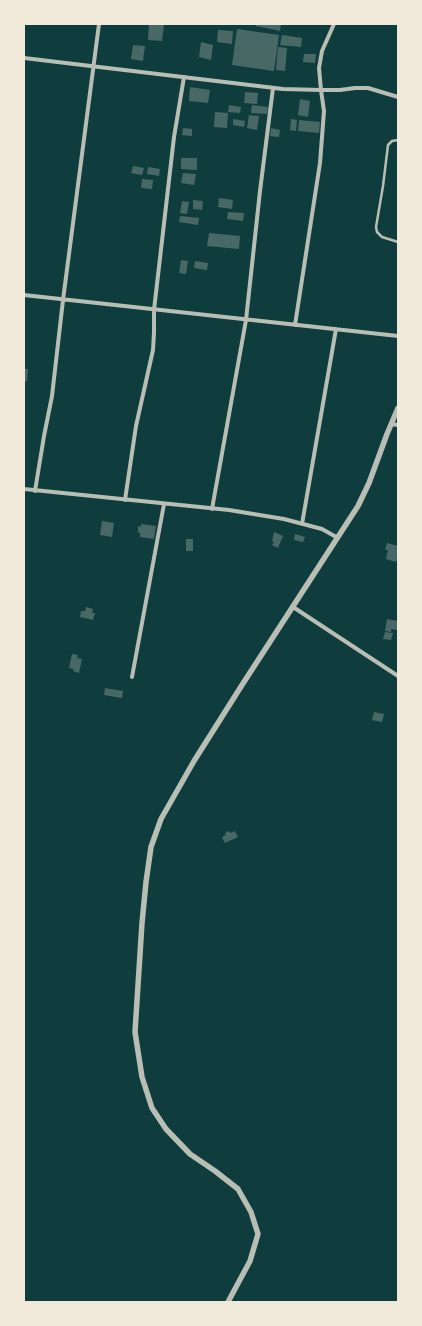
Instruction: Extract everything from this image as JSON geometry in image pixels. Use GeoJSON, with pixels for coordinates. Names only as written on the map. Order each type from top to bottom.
{"type":"FeatureCollection","features":[{"type":"Feature","properties":{"kind":"street"},"geometry":{"type":"LineString","coordinates":[[35,491],[52,396],[99,24]]}},
{"type":"Feature","properties":{"kind":"street"},"geometry":{"type":"LineString","coordinates":[[295,325],[320,163],[324,111],[319,68],[321,56],[334,24]]}},
{"type":"Feature","properties":{"kind":"street"},"geometry":{"type":"LineString","coordinates":[[24,58],[273,88],[309,91],[368,88],[398,97]]}},
{"type":"Feature","properties":{"kind":"street"},"geometry":{"type":"LineString","coordinates":[[125,500],[136,426],[153,350],[154,310],[174,136],[184,77]]}},
{"type":"Feature","properties":{"kind":"street"},"geometry":{"type":"LineString","coordinates":[[212,509],[246,320],[273,88]]}},
{"type":"Feature","properties":{"kind":"street"},"geometry":{"type":"LineString","coordinates":[[24,295],[398,336]]}},
{"type":"Feature","properties":{"kind":"street"},"geometry":{"type":"LineString","coordinates":[[302,524],[336,329]]}},
{"type":"Feature","properties":{"kind":"street"},"geometry":{"type":"LineString","coordinates":[[228,1302],[250,1261],[258,1234],[251,1212],[238,1189],[190,1154],[166,1129],[152,1108],[142,1077],[135,1032],[146,882],[151,847],[164,812],[194,761],[358,506],[369,483],[398,408]]}},
{"type":"Feature","properties":{"kind":"street"},"geometry":{"type":"LineString","coordinates":[[391,424],[398,425]]}},
{"type":"Feature","properties":{"kind":"street"},"geometry":{"type":"LineString","coordinates":[[24,490],[212,509],[284,519],[322,529],[338,538]]}},
{"type":"Feature","properties":{"kind":"street"},"geometry":{"type":"LineString","coordinates":[[132,677],[164,504]]}},
{"type":"Feature","properties":{"kind":"street"},"geometry":{"type":"LineString","coordinates":[[293,607],[398,676]]}},
{"type":"Feature","properties":{"kind":"lane"},"geometry":{"type":"LineString","coordinates":[[398,140],[392,141],[388,145],[376,227],[377,232],[382,237],[398,242]]}},
{"type":"Feature","properties":{"kind":"building"},"geometry":{"type":"Polygon","coordinates":[[[149,24],[164,24],[162,41],[148,40],[149,24]]]}},
{"type":"Feature","properties":{"kind":"building"},"geometry":{"type":"Polygon","coordinates":[[[256,24],[281,24],[280,31],[256,26],[256,24]]]}},
{"type":"Feature","properties":{"kind":"building"},"geometry":{"type":"Polygon","coordinates":[[[237,29],[279,35],[274,71],[232,65],[237,29]]]}},
{"type":"Feature","properties":{"kind":"building"},"geometry":{"type":"Polygon","coordinates":[[[218,30],[233,31],[232,44],[217,42],[218,30]]]}},
{"type":"Feature","properties":{"kind":"building"},"geometry":{"type":"Polygon","coordinates":[[[282,35],[302,38],[301,47],[280,45],[282,35]]]}},
{"type":"Feature","properties":{"kind":"building"},"geometry":{"type":"Polygon","coordinates":[[[201,42],[213,45],[211,60],[199,57],[201,42]]]}},
{"type":"Feature","properties":{"kind":"building"},"geometry":{"type":"Polygon","coordinates":[[[133,45],[145,46],[143,61],[131,59],[133,45]]]}},
{"type":"Feature","properties":{"kind":"building"},"geometry":{"type":"Polygon","coordinates":[[[278,47],[287,48],[285,71],[276,70],[278,47]]]}},
{"type":"Feature","properties":{"kind":"building"},"geometry":{"type":"Polygon","coordinates":[[[304,54],[316,54],[315,63],[303,62],[304,54]]]}},
{"type":"Feature","properties":{"kind":"building"},"geometry":{"type":"Polygon","coordinates":[[[190,87],[210,90],[208,103],[189,101],[190,87]]]}},
{"type":"Feature","properties":{"kind":"building"},"geometry":{"type":"Polygon","coordinates":[[[245,92],[258,93],[257,104],[244,103],[245,92]]]}},
{"type":"Feature","properties":{"kind":"building"},"geometry":{"type":"Polygon","coordinates":[[[300,99],[310,101],[308,117],[298,115],[300,99]]]}},
{"type":"Feature","properties":{"kind":"building"},"geometry":{"type":"Polygon","coordinates":[[[229,105],[241,107],[240,113],[228,112],[229,105]]]}},
{"type":"Feature","properties":{"kind":"building"},"geometry":{"type":"Polygon","coordinates":[[[252,105],[268,107],[267,114],[251,113],[252,105]]]}},
{"type":"Feature","properties":{"kind":"building"},"geometry":{"type":"Polygon","coordinates":[[[215,112],[228,113],[227,128],[214,127],[215,112]]]}},
{"type":"Feature","properties":{"kind":"building"},"geometry":{"type":"Polygon","coordinates":[[[249,115],[259,116],[257,130],[247,128],[249,115]]]}},
{"type":"Feature","properties":{"kind":"building"},"geometry":{"type":"Polygon","coordinates":[[[233,119],[245,121],[244,127],[233,125],[233,119]]]}},
{"type":"Feature","properties":{"kind":"building"},"geometry":{"type":"Polygon","coordinates":[[[291,119],[297,120],[296,131],[290,130],[291,119]]]}},
{"type":"Feature","properties":{"kind":"building"},"geometry":{"type":"Polygon","coordinates":[[[299,120],[320,122],[319,133],[298,131],[299,120]]]}},
{"type":"Feature","properties":{"kind":"building"},"geometry":{"type":"Polygon","coordinates":[[[183,128],[192,129],[192,136],[182,135],[183,128]]]}},
{"type":"Feature","properties":{"kind":"building"},"geometry":{"type":"Polygon","coordinates":[[[271,128],[280,130],[279,137],[270,136],[271,128]]]}},
{"type":"Feature","properties":{"kind":"building"},"geometry":{"type":"Polygon","coordinates":[[[181,158],[197,158],[197,170],[181,169],[181,158]]]}},
{"type":"Feature","properties":{"kind":"building"},"geometry":{"type":"Polygon","coordinates":[[[133,166],[144,168],[142,175],[131,173],[133,166]]]}},
{"type":"Feature","properties":{"kind":"building"},"geometry":{"type":"Polygon","coordinates":[[[148,167],[160,169],[159,176],[147,174],[148,167]]]}},
{"type":"Feature","properties":{"kind":"building"},"geometry":{"type":"Polygon","coordinates":[[[183,173],[196,174],[194,185],[181,183],[183,173]]]}},
{"type":"Feature","properties":{"kind":"building"},"geometry":{"type":"Polygon","coordinates":[[[142,179],[153,180],[152,189],[141,188],[142,179]]]}},
{"type":"Feature","properties":{"kind":"building"},"geometry":{"type":"Polygon","coordinates":[[[219,198],[233,200],[232,209],[218,207],[219,198]]]}},
{"type":"Feature","properties":{"kind":"building"},"geometry":{"type":"Polygon","coordinates":[[[193,200],[203,201],[202,210],[193,209],[193,200]]]}},
{"type":"Feature","properties":{"kind":"building"},"geometry":{"type":"Polygon","coordinates":[[[182,201],[189,202],[187,214],[180,213],[182,201]]]}},
{"type":"Feature","properties":{"kind":"building"},"geometry":{"type":"Polygon","coordinates":[[[228,212],[244,213],[243,221],[227,219],[228,212]]]}},
{"type":"Feature","properties":{"kind":"building"},"geometry":{"type":"Polygon","coordinates":[[[180,216],[199,218],[198,225],[179,222],[180,216]]]}},
{"type":"Feature","properties":{"kind":"building"},"geometry":{"type":"Polygon","coordinates":[[[209,233],[240,236],[239,249],[207,246],[209,233]]]}},
{"type":"Feature","properties":{"kind":"building"},"geometry":{"type":"Polygon","coordinates":[[[181,260],[188,261],[186,274],[179,273],[181,260]]]}},
{"type":"Feature","properties":{"kind":"building"},"geometry":{"type":"Polygon","coordinates":[[[195,261],[208,263],[207,270],[194,268],[195,261]]]}},
{"type":"Feature","properties":{"kind":"building"},"geometry":{"type":"Polygon","coordinates":[[[24,369],[28,369],[27,381],[24,381],[24,369]]]}},
{"type":"Feature","properties":{"kind":"building"},"geometry":{"type":"Polygon","coordinates":[[[102,521],[114,523],[112,537],[100,535],[102,521]]]}},
{"type":"Feature","properties":{"kind":"building"},"geometry":{"type":"Polygon","coordinates":[[[141,524],[156,526],[154,539],[140,537],[138,526],[141,527],[141,524]]]}},
{"type":"Feature","properties":{"kind":"building"},"geometry":{"type":"Polygon","coordinates":[[[274,532],[283,536],[278,548],[272,545],[274,542],[272,541],[274,532]]]}},
{"type":"Feature","properties":{"kind":"building"},"geometry":{"type":"Polygon","coordinates":[[[295,534],[305,537],[303,542],[294,540],[295,534]]]}},
{"type":"Feature","properties":{"kind":"building"},"geometry":{"type":"Polygon","coordinates":[[[186,539],[193,539],[193,551],[186,551],[186,539]]]}},
{"type":"Feature","properties":{"kind":"building"},"geometry":{"type":"Polygon","coordinates":[[[387,543],[398,546],[396,562],[386,559],[388,550],[385,550],[387,543]]]}},
{"type":"Feature","properties":{"kind":"building"},"geometry":{"type":"Polygon","coordinates":[[[86,607],[93,609],[92,613],[95,613],[93,620],[80,617],[81,611],[85,611],[86,607]]]}},
{"type":"Feature","properties":{"kind":"building"},"geometry":{"type":"Polygon","coordinates":[[[387,619],[398,621],[397,630],[391,629],[391,632],[385,631],[387,619]]]}},
{"type":"Feature","properties":{"kind":"building"},"geometry":{"type":"Polygon","coordinates":[[[385,632],[393,633],[391,640],[383,639],[385,632]]]}},
{"type":"Feature","properties":{"kind":"building"},"geometry":{"type":"Polygon","coordinates":[[[72,654],[78,655],[77,658],[82,659],[79,673],[73,671],[74,669],[69,668],[72,654]]]}},
{"type":"Feature","properties":{"kind":"building"},"geometry":{"type":"Polygon","coordinates":[[[105,688],[123,691],[122,698],[104,695],[105,688]]]}},
{"type":"Feature","properties":{"kind":"building"},"geometry":{"type":"Polygon","coordinates":[[[374,712],[384,714],[382,722],[372,720],[374,712]]]}},
{"type":"Feature","properties":{"kind":"building"},"geometry":{"type":"Polygon","coordinates":[[[229,831],[230,833],[235,831],[238,837],[225,843],[222,837],[229,831]]]}}]}
